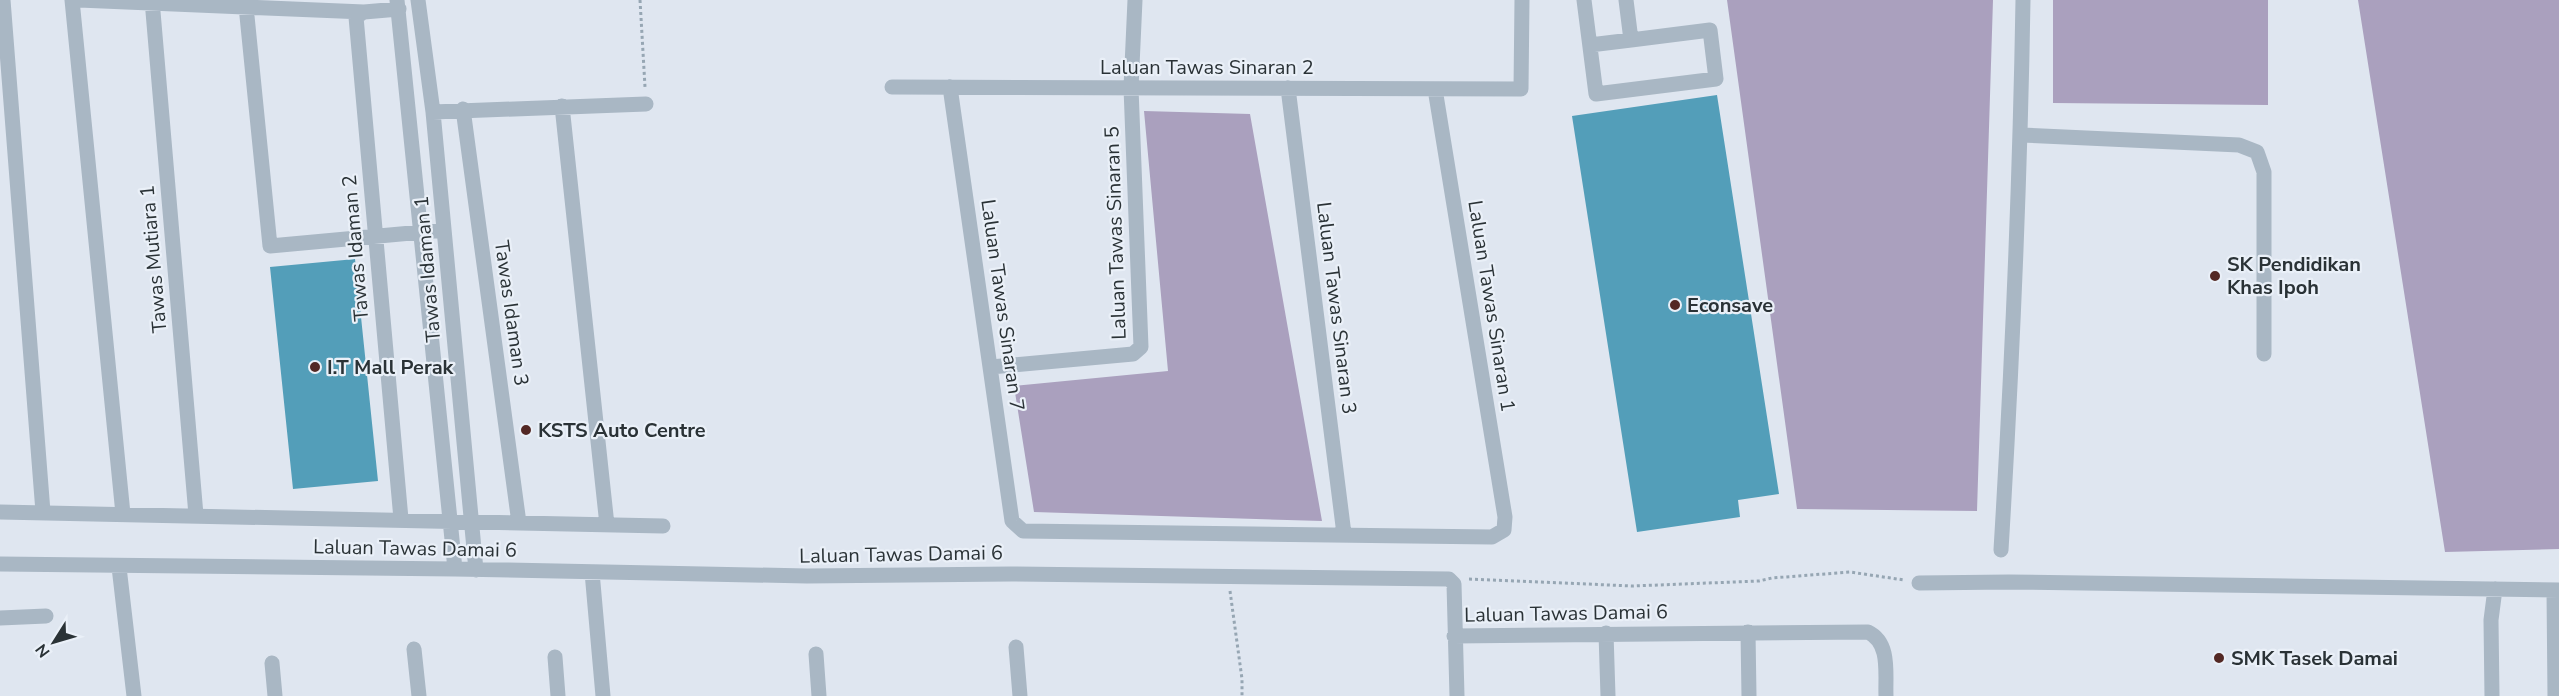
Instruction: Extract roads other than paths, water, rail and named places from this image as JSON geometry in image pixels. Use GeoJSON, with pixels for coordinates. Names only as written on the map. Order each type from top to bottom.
{"type":"FeatureCollection","features":[{"type":"Feature","properties":{"kind":"street"},"geometry":{"type":"LineString","coordinates":[[3,0],[43,512]]}},
{"type":"Feature","properties":{"kind":"street"},"geometry":{"type":"LineString","coordinates":[[72,0],[123,514]]}},
{"type":"Feature","properties":{"kind":"street"},"geometry":{"type":"LineString","coordinates":[[79,0],[152,1],[364,12],[398,4]]}},
{"type":"Feature","properties":{"kind":"street","name":"Tawas Idaman 1"},"geometry":{"type":"LineString","coordinates":[[418,0],[433,112],[476,570]]}},
{"type":"Feature","properties":{"kind":"street","name":"Laluan Tawas Sinaran 5"},"geometry":{"type":"LineString","coordinates":[[991,367],[1133,354],[1141,347],[1131,88],[1135,0]]}},
{"type":"Feature","properties":{"kind":"street","name":"Laluan Tawas Sinaran 2"},"geometry":{"type":"LineString","coordinates":[[892,87],[1521,89],[1522,0]]}},
{"type":"Feature","properties":{"kind":"street"},"geometry":{"type":"LineString","coordinates":[[1584,0],[1596,94],[1716,80],[1710,30],[1590,45]]}},
{"type":"Feature","properties":{"kind":"street"},"geometry":{"type":"LineString","coordinates":[[1626,0],[1631,40]]}},
{"type":"Feature","properties":{"kind":"street"},"geometry":{"type":"LineString","coordinates":[[2001,550],[2013,354],[2021,135],[2023,0]]}},
{"type":"Feature","properties":{"kind":"street","name":"Tawas Mutiara 1"},"geometry":{"type":"LineString","coordinates":[[152,1],[196,515]]}},
{"type":"Feature","properties":{"kind":"street","name":"Tawas Idaman 1"},"geometry":{"type":"LineString","coordinates":[[398,4],[455,569]]}},
{"type":"Feature","properties":{"kind":"street"},"geometry":{"type":"LineString","coordinates":[[246,6],[270,246],[444,230]]}},
{"type":"Feature","properties":{"kind":"street","name":"Tawas Idaman 2"},"geometry":{"type":"LineString","coordinates":[[364,12],[356,17],[401,519]]}},
{"type":"Feature","properties":{"kind":"street","name":"Laluan Tawas Sinaran 7"},"geometry":{"type":"LineString","coordinates":[[950,87],[1012,521],[1017,528],[1023,531],[1344,534]]}},
{"type":"Feature","properties":{"kind":"street","name":"Laluan Tawas Sinaran 3"},"geometry":{"type":"LineString","coordinates":[[1288,88],[1344,534]]}},
{"type":"Feature","properties":{"kind":"street","name":"Laluan Tawas Sinaran 1"},"geometry":{"type":"LineString","coordinates":[[1344,534],[1492,537],[1504,530],[1505,518],[1435,88]]}},
{"type":"Feature","properties":{"kind":"street"},"geometry":{"type":"LineString","coordinates":[[433,112],[463,109],[646,104]]}},
{"type":"Feature","properties":{"kind":"street"},"geometry":{"type":"LineString","coordinates":[[562,106],[607,525]]}},
{"type":"Feature","properties":{"kind":"street","name":"Tawas Idaman 3"},"geometry":{"type":"LineString","coordinates":[[463,109],[519,523]]}},
{"type":"Feature","properties":{"kind":"street"},"geometry":{"type":"LineString","coordinates":[[2021,135],[2239,145],[2257,152],[2264,172],[2264,354]]}},
{"type":"Feature","properties":{"kind":"street","name":"Laluan Tawas Damai 6"},"geometry":{"type":"LineString","coordinates":[[0,512],[472,520],[663,526]]}},
{"type":"Feature","properties":{"kind":"street","name":"Laluan Tawas Damai 6"},"geometry":{"type":"LineString","coordinates":[[0,564],[807,576],[1011,573],[1228,578],[1449,579],[1454,584],[1454,636],[1868,632],[1876,636],[1884,650],[1886,696]]}},
{"type":"Feature","properties":{"kind":"street"},"geometry":{"type":"LineString","coordinates":[[119,567],[134,696]]}},
{"type":"Feature","properties":{"kind":"street"},"geometry":{"type":"LineString","coordinates":[[592,572],[603,696]]}},
{"type":"Feature","properties":{"kind":"street"},"geometry":{"type":"LineString","coordinates":[[1919,583],[2009,582],[2557,590],[2555,696]]}},
{"type":"Feature","properties":{"kind":"street"},"geometry":{"type":"LineString","coordinates":[[2492,696],[2491,620],[2494,589]]}},
{"type":"Feature","properties":{"kind":"street"},"geometry":{"type":"LineString","coordinates":[[0,618],[46,616]]}},
{"type":"Feature","properties":{"kind":"street"},"geometry":{"type":"LineString","coordinates":[[1748,632],[1749,696]]}},
{"type":"Feature","properties":{"kind":"street"},"geometry":{"type":"LineString","coordinates":[[1606,633],[1608,696]]}},
{"type":"Feature","properties":{"kind":"street"},"geometry":{"type":"LineString","coordinates":[[1454,636],[1457,696]]}},
{"type":"Feature","properties":{"kind":"street"},"geometry":{"type":"LineString","coordinates":[[1016,647],[1020,696]]}},
{"type":"Feature","properties":{"kind":"street"},"geometry":{"type":"LineString","coordinates":[[414,649],[419,696]]}},
{"type":"Feature","properties":{"kind":"street"},"geometry":{"type":"LineString","coordinates":[[816,654],[819,696]]}},
{"type":"Feature","properties":{"kind":"street"},"geometry":{"type":"LineString","coordinates":[[555,657],[558,696]]}},
{"type":"Feature","properties":{"kind":"street"},"geometry":{"type":"LineString","coordinates":[[272,663],[275,696]]}},
{"type":"Feature","properties":{"kind":"place","name":"SK Pendidikan Khas Ipoh"},"geometry":{"type":"Point","coordinates":[2215,276]}},
{"type":"Feature","properties":{"kind":"place","name":"Econsave"},"geometry":{"type":"Point","coordinates":[1675,305]}},
{"type":"Feature","properties":{"kind":"place","name":"I.T Mall Perak"},"geometry":{"type":"Point","coordinates":[315,367]}},
{"type":"Feature","properties":{"kind":"place","name":"KSTS Auto Centre"},"geometry":{"type":"Point","coordinates":[526,430]}},
{"type":"Feature","properties":{"kind":"place","name":"SMK Tasek Damai"},"geometry":{"type":"Point","coordinates":[2219,658]}}]}
